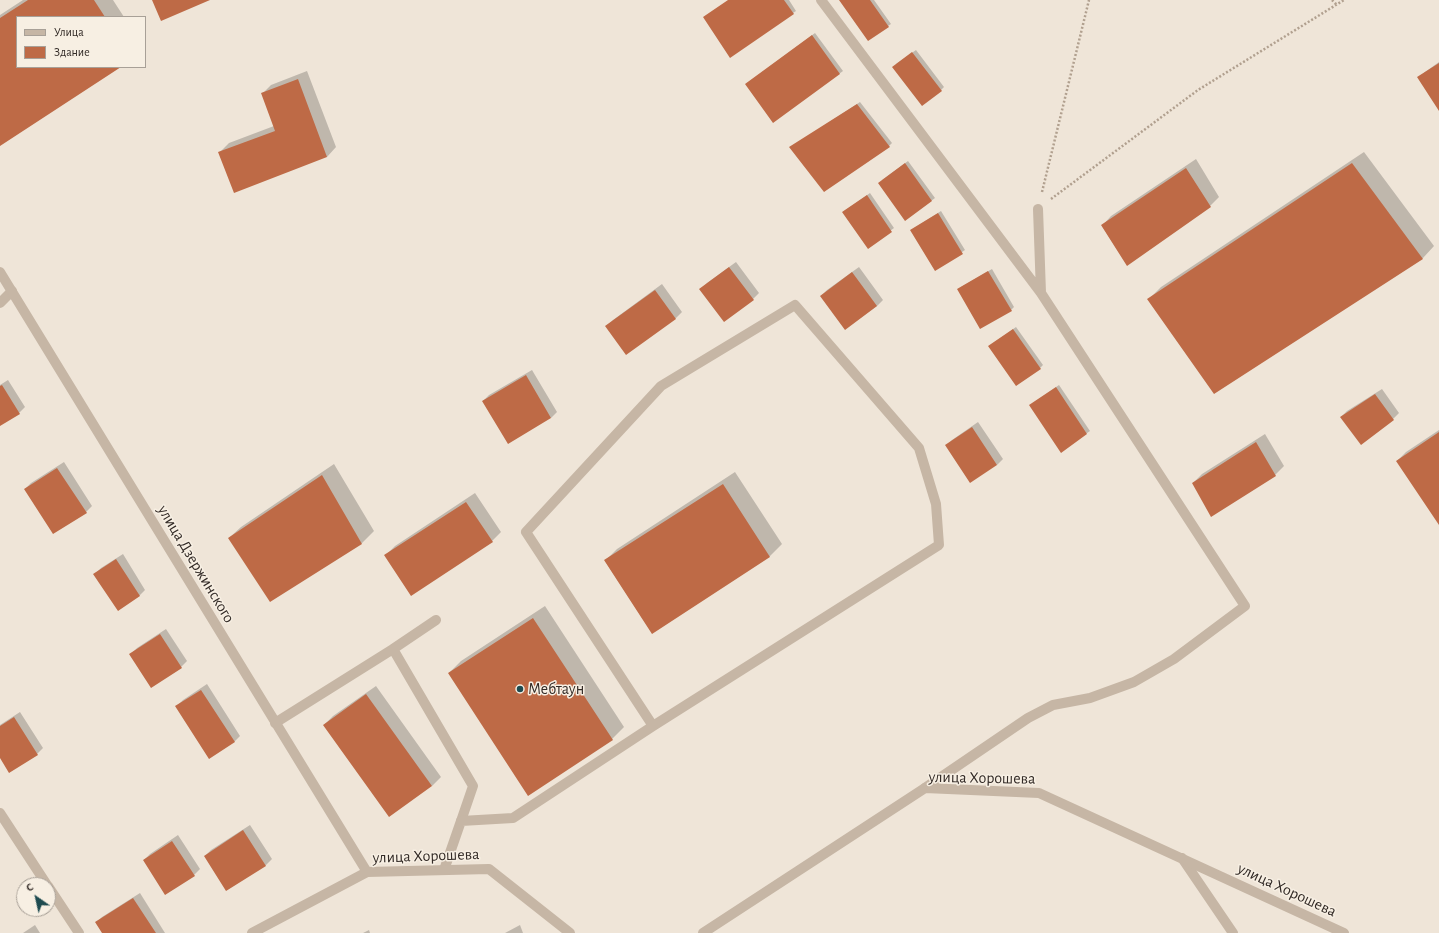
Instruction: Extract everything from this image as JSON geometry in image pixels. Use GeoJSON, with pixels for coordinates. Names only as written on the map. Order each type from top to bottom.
{"type":"FeatureCollection","features":[{"type":"Feature","properties":{"kind":"street"},"geometry":{"type":"LineString","coordinates":[[821,0],[1042,293],[1246,606],[1174,659],[1134,682],[1090,698],[1052,705],[1028,718],[925,788]]}},
{"type":"Feature","properties":{"kind":"street"},"geometry":{"type":"LineString","coordinates":[[1038,209],[1042,293]]}},
{"type":"Feature","properties":{"kind":"street","name":"улица Дзержинского"},"geometry":{"type":"LineString","coordinates":[[0,272],[367,872]]}},
{"type":"Feature","properties":{"kind":"street"},"geometry":{"type":"LineString","coordinates":[[0,303],[12,291]]}},
{"type":"Feature","properties":{"kind":"street"},"geometry":{"type":"LineString","coordinates":[[461,821],[513,818],[652,726],[939,545],[936,504],[919,448],[795,305],[661,386],[526,532],[652,726]]}},
{"type":"Feature","properties":{"kind":"street"},"geometry":{"type":"LineString","coordinates":[[275,723],[393,649],[436,620]]}},
{"type":"Feature","properties":{"kind":"street"},"geometry":{"type":"LineString","coordinates":[[393,649],[473,786],[444,870]]}},
{"type":"Feature","properties":{"kind":"street","name":"улица Хорошева"},"geometry":{"type":"LineString","coordinates":[[703,933],[925,788],[1039,793],[1344,933]]}},
{"type":"Feature","properties":{"kind":"street"},"geometry":{"type":"LineString","coordinates":[[0,813],[42,877]]}},
{"type":"Feature","properties":{"kind":"street"},"geometry":{"type":"LineString","coordinates":[[1182,858],[1233,933]]}},
{"type":"Feature","properties":{"kind":"street","name":"улица Хорошева"},"geometry":{"type":"LineString","coordinates":[[252,933],[367,872],[489,869],[570,933]]}},
{"type":"Feature","properties":{"kind":"street"},"geometry":{"type":"LineString","coordinates":[[56,898],[79,933]]}},
{"type":"Feature","properties":{"kind":"path"},"geometry":{"type":"LineString","coordinates":[[1038,209],[1089,0]]}},
{"type":"Feature","properties":{"kind":"path"},"geometry":{"type":"LineString","coordinates":[[1332,0],[1337,5]]}},
{"type":"Feature","properties":{"kind":"path"},"geometry":{"type":"LineString","coordinates":[[1038,209],[1198,90],[1344,0]]}},
{"type":"Feature","properties":{"kind":"building"},"geometry":{"type":"Polygon","coordinates":[[[28,0],[94,0],[104,16],[16,16],[16,68],[119,68],[0,146],[0,18],[28,0]]]}},
{"type":"Feature","properties":{"kind":"building"},"geometry":{"type":"Polygon","coordinates":[[[152,0],[210,0],[161,21],[152,0]]]}},
{"type":"Feature","properties":{"kind":"building"},"geometry":{"type":"Polygon","coordinates":[[[728,0],[784,0],[794,14],[730,58],[703,17],[728,0]]]}},
{"type":"Feature","properties":{"kind":"building"},"geometry":{"type":"Polygon","coordinates":[[[839,0],[870,0],[889,27],[868,41],[839,0]]]}},
{"type":"Feature","properties":{"kind":"building"},"geometry":{"type":"Polygon","coordinates":[[[812,35],[840,74],[773,123],[745,84],[812,35]]]}},
{"type":"Feature","properties":{"kind":"building"},"geometry":{"type":"Polygon","coordinates":[[[912,52],[942,91],[922,106],[892,67],[912,52]]]}},
{"type":"Feature","properties":{"kind":"building"},"geometry":{"type":"Polygon","coordinates":[[[1439,63],[1439,111],[1417,77],[1439,63]]]}},
{"type":"Feature","properties":{"kind":"building"},"geometry":{"type":"Polygon","coordinates":[[[298,79],[327,157],[234,193],[218,152],[275,131],[261,93],[298,79]]]}},
{"type":"Feature","properties":{"kind":"building"},"geometry":{"type":"Polygon","coordinates":[[[857,104],[890,147],[824,192],[789,147],[857,104]]]}},
{"type":"Feature","properties":{"kind":"building"},"geometry":{"type":"Polygon","coordinates":[[[905,163],[932,201],[905,221],[878,183],[905,163]]]}},
{"type":"Feature","properties":{"kind":"building"},"geometry":{"type":"Polygon","coordinates":[[[1352,163],[1423,259],[1214,394],[1147,299],[1352,163]]]}},
{"type":"Feature","properties":{"kind":"building"},"geometry":{"type":"Polygon","coordinates":[[[1186,168],[1211,207],[1127,266],[1101,225],[1186,168]]]}},
{"type":"Feature","properties":{"kind":"building"},"geometry":{"type":"Polygon","coordinates":[[[867,195],[892,232],[868,249],[842,212],[867,195]]]}},
{"type":"Feature","properties":{"kind":"building"},"geometry":{"type":"Polygon","coordinates":[[[938,213],[963,254],[935,271],[910,230],[938,213]]]}},
{"type":"Feature","properties":{"kind":"building"},"geometry":{"type":"Polygon","coordinates":[[[729,267],[754,300],[724,322],[699,289],[729,267]]]}},
{"type":"Feature","properties":{"kind":"building"},"geometry":{"type":"Polygon","coordinates":[[[988,271],[1012,311],[980,329],[957,289],[988,271]]]}},
{"type":"Feature","properties":{"kind":"building"},"geometry":{"type":"Polygon","coordinates":[[[852,272],[877,306],[845,330],[820,296],[852,272]]]}},
{"type":"Feature","properties":{"kind":"building"},"geometry":{"type":"Polygon","coordinates":[[[655,290],[676,319],[626,355],[605,326],[655,290]]]}},
{"type":"Feature","properties":{"kind":"building"},"geometry":{"type":"Polygon","coordinates":[[[1013,329],[1041,369],[1016,386],[988,346],[1013,329]]]}},
{"type":"Feature","properties":{"kind":"building"},"geometry":{"type":"Polygon","coordinates":[[[526,375],[551,418],[508,444],[482,401],[526,375]]]}},
{"type":"Feature","properties":{"kind":"building"},"geometry":{"type":"Polygon","coordinates":[[[2,385],[20,414],[0,426],[0,386],[2,385]]]}},
{"type":"Feature","properties":{"kind":"building"},"geometry":{"type":"Polygon","coordinates":[[[1056,387],[1087,434],[1061,453],[1029,405],[1056,387]]]}},
{"type":"Feature","properties":{"kind":"building"},"geometry":{"type":"Polygon","coordinates":[[[1375,394],[1394,420],[1361,445],[1340,417],[1375,394]]]}},
{"type":"Feature","properties":{"kind":"building"},"geometry":{"type":"Polygon","coordinates":[[[972,427],[997,465],[970,483],[945,445],[972,427]]]}},
{"type":"Feature","properties":{"kind":"building"},"geometry":{"type":"Polygon","coordinates":[[[1439,432],[1439,525],[1396,461],[1439,432]]]}},
{"type":"Feature","properties":{"kind":"building"},"geometry":{"type":"Polygon","coordinates":[[[1256,442],[1276,476],[1211,517],[1192,483],[1256,442]]]}},
{"type":"Feature","properties":{"kind":"building"},"geometry":{"type":"Polygon","coordinates":[[[57,468],[87,513],[53,534],[24,489],[57,468]]]}},
{"type":"Feature","properties":{"kind":"building"},"geometry":{"type":"Polygon","coordinates":[[[322,475],[362,544],[270,602],[228,538],[322,475]]]}},
{"type":"Feature","properties":{"kind":"building"},"geometry":{"type":"Polygon","coordinates":[[[723,484],[770,557],[652,634],[604,560],[723,484]]]}},
{"type":"Feature","properties":{"kind":"building"},"geometry":{"type":"Polygon","coordinates":[[[466,502],[493,542],[411,596],[384,555],[466,502]]]}},
{"type":"Feature","properties":{"kind":"building"},"geometry":{"type":"Polygon","coordinates":[[[116,559],[140,596],[118,611],[93,574],[116,559]]]}},
{"type":"Feature","properties":{"kind":"building"},"geometry":{"type":"Polygon","coordinates":[[[533,618],[613,740],[528,796],[448,673],[533,618]]]}},
{"type":"Feature","properties":{"kind":"building"},"geometry":{"type":"Polygon","coordinates":[[[160,634],[182,668],[151,688],[129,654],[160,634]]]}},
{"type":"Feature","properties":{"kind":"building"},"geometry":{"type":"Polygon","coordinates":[[[201,690],[235,742],[209,759],[175,706],[201,690]]]}},
{"type":"Feature","properties":{"kind":"building"},"geometry":{"type":"Polygon","coordinates":[[[366,694],[432,786],[389,817],[323,725],[366,694]]]}},
{"type":"Feature","properties":{"kind":"building"},"geometry":{"type":"Polygon","coordinates":[[[14,717],[38,755],[9,773],[0,758],[0,726],[14,717]]]}},
{"type":"Feature","properties":{"kind":"building"},"geometry":{"type":"Polygon","coordinates":[[[243,830],[266,866],[226,891],[204,856],[243,830]]]}},
{"type":"Feature","properties":{"kind":"building"},"geometry":{"type":"Polygon","coordinates":[[[172,841],[195,876],[165,895],[143,860],[172,841]]]}},
{"type":"Feature","properties":{"kind":"building"},"geometry":{"type":"Polygon","coordinates":[[[133,898],[156,933],[102,933],[95,922],[133,898]]]}},
{"type":"Feature","properties":{"kind":"place","name":"Мебтаун"},"geometry":{"type":"Point","coordinates":[520,689]}}]}
